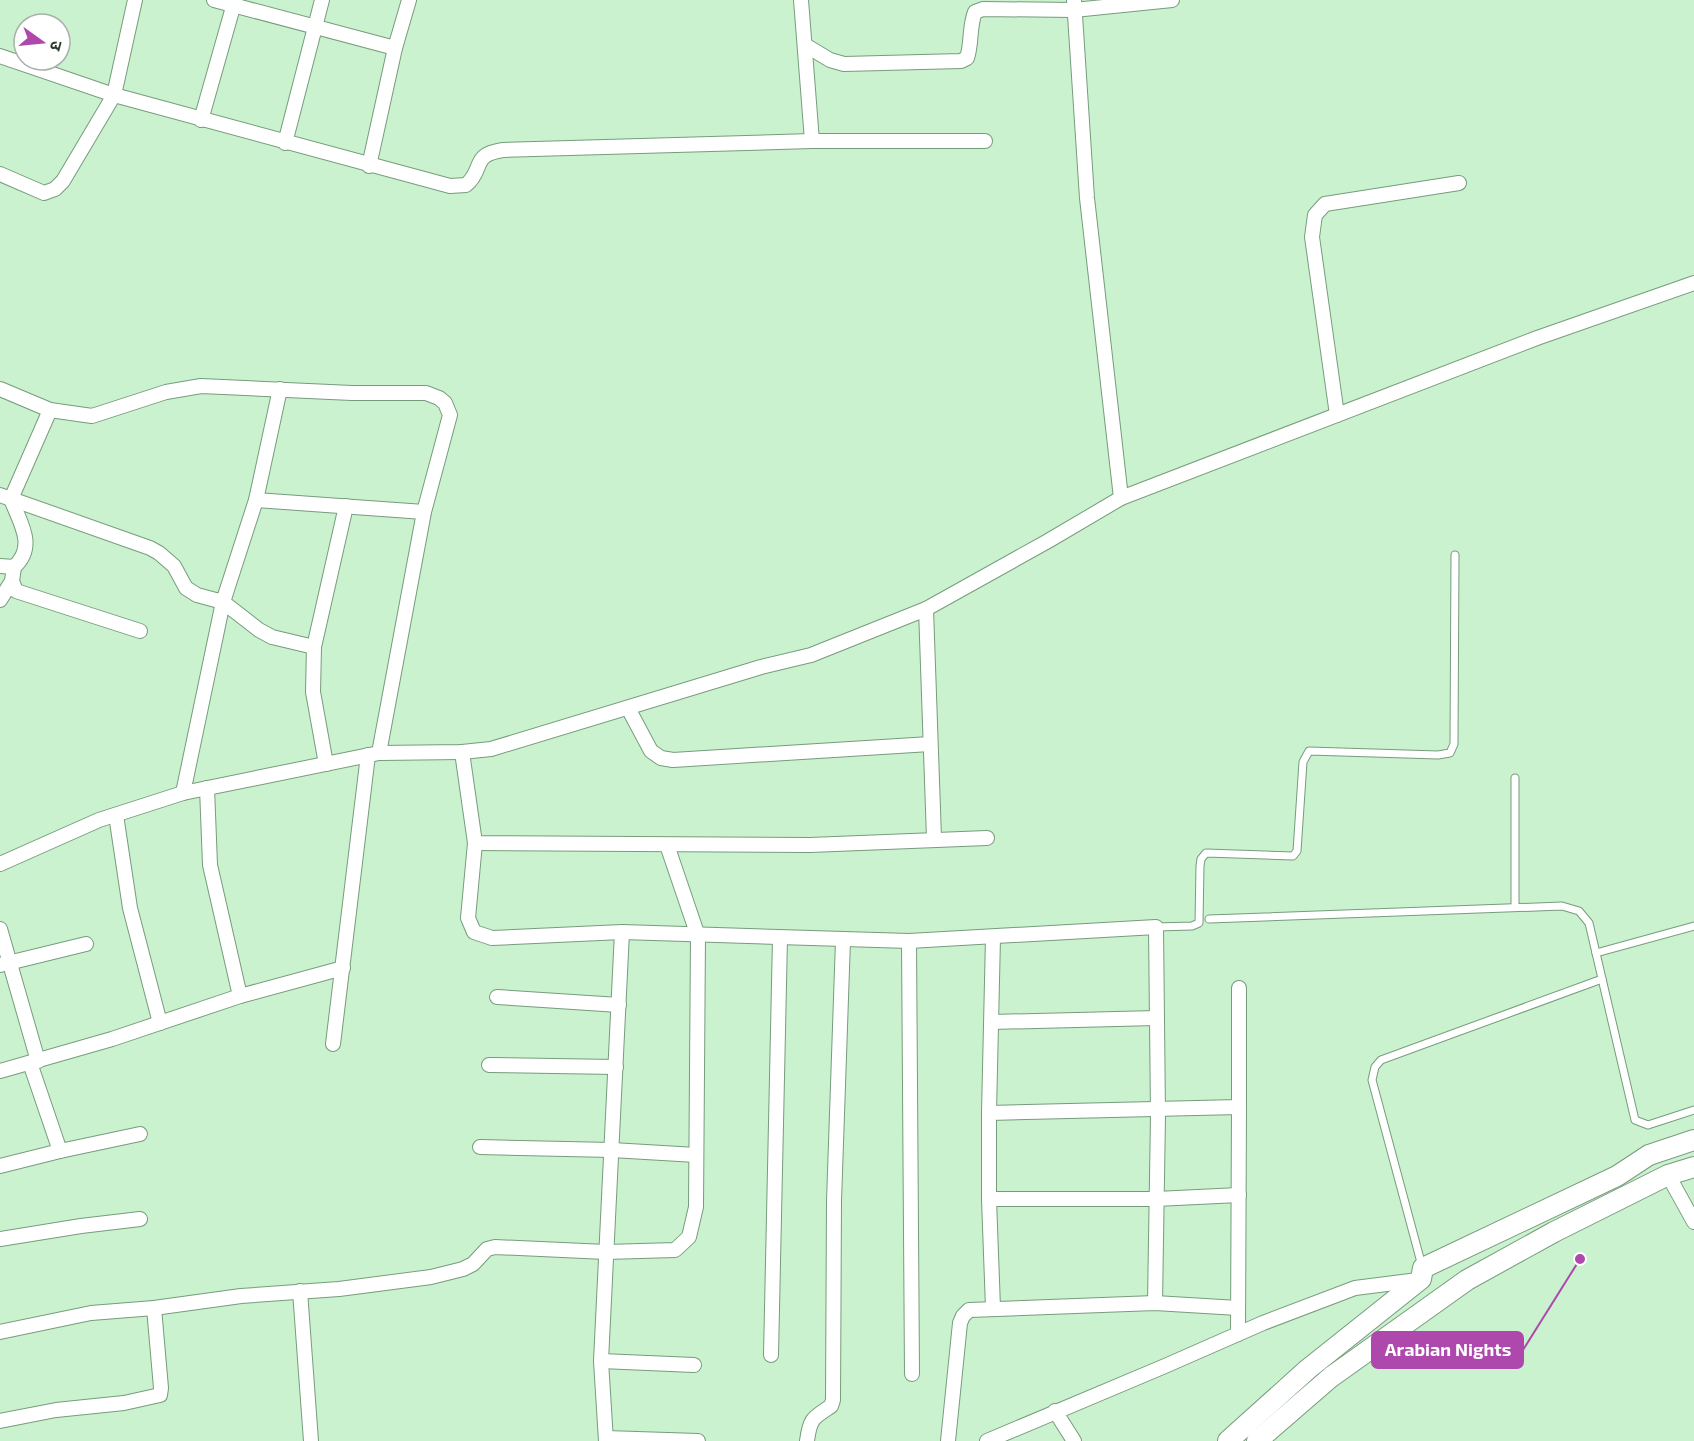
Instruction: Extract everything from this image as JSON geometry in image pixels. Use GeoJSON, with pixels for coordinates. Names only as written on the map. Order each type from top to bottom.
{"type":"FeatureCollection","features":[{"type":"Feature","properties":{"kind":"street"},"geometry":{"type":"LineString","coordinates":[[0,174],[44,193],[55,189],[63,181],[114,95],[135,0]]}},
{"type":"Feature","properties":{"kind":"street"},"geometry":{"type":"LineString","coordinates":[[214,0],[234,3],[395,48]]}},
{"type":"Feature","properties":{"kind":"street"},"geometry":{"type":"LineString","coordinates":[[285,143],[322,0]]}},
{"type":"Feature","properties":{"kind":"street"},"geometry":{"type":"LineString","coordinates":[[369,166],[395,48],[409,0]]}},
{"type":"Feature","properties":{"kind":"street"},"geometry":{"type":"LineString","coordinates":[[801,0],[812,141]]}},
{"type":"Feature","properties":{"kind":"street"},"geometry":{"type":"LineString","coordinates":[[805,45],[830,60],[844,64],[961,61],[967,58],[970,51],[971,21],[975,12],[983,9],[1172,0]]}},
{"type":"Feature","properties":{"kind":"street"},"geometry":{"type":"LineString","coordinates":[[201,120],[234,3]]}},
{"type":"Feature","properties":{"kind":"street"},"geometry":{"type":"LineString","coordinates":[[1074,5],[1087,198],[1121,498]]}},
{"type":"Feature","properties":{"kind":"street"},"geometry":{"type":"LineString","coordinates":[[0,56],[114,95],[369,166],[450,186],[466,185],[473,178],[481,158],[490,152],[503,150],[812,141],[985,141]]}},
{"type":"Feature","properties":{"kind":"street"},"geometry":{"type":"LineString","coordinates":[[1337,415],[1312,237],[1315,215],[1325,204],[1459,183]]}},
{"type":"Feature","properties":{"kind":"street"},"geometry":{"type":"LineString","coordinates":[[0,864],[99,820],[183,793],[373,754],[491,749],[761,667],[811,655],[926,609],[1121,498],[1537,338],[1694,283]]}},
{"type":"Feature","properties":{"kind":"street"},"geometry":{"type":"LineString","coordinates":[[0,389],[50,410],[92,416],[166,392],[201,386],[352,393],[426,393],[445,403],[450,415],[424,512],[373,754],[333,1044]]}},
{"type":"Feature","properties":{"kind":"street"},"geometry":{"type":"LineString","coordinates":[[183,793],[223,602],[256,500],[280,389]]}},
{"type":"Feature","properties":{"kind":"street"},"geometry":{"type":"LineString","coordinates":[[5,497],[50,410]]}},
{"type":"Feature","properties":{"kind":"street"},"geometry":{"type":"LineString","coordinates":[[0,600],[9,571],[22,560],[25,553],[26,538],[5,497]]}},
{"type":"Feature","properties":{"kind":"street"},"geometry":{"type":"LineString","coordinates":[[5,497],[150,548],[174,566],[186,588],[197,595],[223,602],[258,630],[272,637],[314,647]]}},
{"type":"Feature","properties":{"kind":"street"},"geometry":{"type":"LineString","coordinates":[[256,500],[424,512]]}},
{"type":"Feature","properties":{"kind":"street"},"geometry":{"type":"LineString","coordinates":[[326,764],[313,692],[314,647],[346,506]]}},
{"type":"Feature","properties":{"kind":"street"},"geometry":{"type":"LineString","coordinates":[[9,571],[16,591],[140,631]]}},
{"type":"Feature","properties":{"kind":"street"},"geometry":{"type":"LineString","coordinates":[[926,609],[934,838]]}},
{"type":"Feature","properties":{"kind":"street"},"geometry":{"type":"LineString","coordinates":[[628,708],[651,751],[661,758],[673,760],[930,744]]}},
{"type":"Feature","properties":{"kind":"street"},"geometry":{"type":"LineString","coordinates":[[462,752],[475,843],[468,918],[474,932],[492,938],[622,932],[909,941],[1156,927],[1158,1109],[1155,1303]]}},
{"type":"Feature","properties":{"kind":"street"},"geometry":{"type":"LineString","coordinates":[[207,788],[210,865],[240,996]]}},
{"type":"Feature","properties":{"kind":"street"},"geometry":{"type":"LineString","coordinates":[[116,815],[130,908],[160,1023]]}},
{"type":"Feature","properties":{"kind":"street"},"geometry":{"type":"LineString","coordinates":[[475,843],[810,845],[987,837]]}},
{"type":"Feature","properties":{"kind":"street"},"geometry":{"type":"LineString","coordinates":[[0,1332],[91,1313],[154,1308],[240,1296],[339,1289],[431,1277],[463,1269],[473,1264],[487,1249],[495,1247],[606,1252],[675,1250],[689,1237],[696,1207],[698,936],[667,845]]}},
{"type":"Feature","properties":{"kind":"street"},"geometry":{"type":"LineString","coordinates":[[0,929],[5,964],[60,1151]]}},
{"type":"Feature","properties":{"kind":"street"},"geometry":{"type":"LineString","coordinates":[[622,932],[601,1360],[606,1439],[698,1441]]}},
{"type":"Feature","properties":{"kind":"street"},"geometry":{"type":"LineString","coordinates":[[993,937],[989,1113],[993,1308]]}},
{"type":"Feature","properties":{"kind":"street"},"geometry":{"type":"LineString","coordinates":[[771,1355],[780,938]]}},
{"type":"Feature","properties":{"kind":"street"},"geometry":{"type":"LineString","coordinates":[[807,1441],[809,1425],[814,1416],[831,1406],[833,1400],[834,1202],[843,940]]}},
{"type":"Feature","properties":{"kind":"street"},"geometry":{"type":"LineString","coordinates":[[909,941],[912,1374]]}},
{"type":"Feature","properties":{"kind":"street"},"geometry":{"type":"LineString","coordinates":[[5,964],[86,944]]}},
{"type":"Feature","properties":{"kind":"street"},"geometry":{"type":"LineString","coordinates":[[0,1071],[112,1039],[240,996],[343,968]]}},
{"type":"Feature","properties":{"kind":"street"},"geometry":{"type":"LineString","coordinates":[[1238,1334],[1239,988]]}},
{"type":"Feature","properties":{"kind":"street"},"geometry":{"type":"LineString","coordinates":[[497,997],[619,1005]]}},
{"type":"Feature","properties":{"kind":"street"},"geometry":{"type":"LineString","coordinates":[[992,1022],[1157,1018]]}},
{"type":"Feature","properties":{"kind":"street"},"geometry":{"type":"LineString","coordinates":[[489,1065],[616,1067]]}},
{"type":"Feature","properties":{"kind":"street"},"geometry":{"type":"LineString","coordinates":[[989,1113],[1239,1107]]}},
{"type":"Feature","properties":{"kind":"street"},"geometry":{"type":"LineString","coordinates":[[0,1166],[140,1134]]}},
{"type":"Feature","properties":{"kind":"street"},"geometry":{"type":"LineString","coordinates":[[1228,1441],[1308,1369],[1422,1274],[1617,1176],[1649,1155],[1694,1140]]}},
{"type":"Feature","properties":{"kind":"street"},"geometry":{"type":"LineString","coordinates":[[480,1147],[612,1150],[696,1155]]}},
{"type":"Feature","properties":{"kind":"street"},"geometry":{"type":"LineString","coordinates":[[1257,1441],[1331,1377],[1467,1280],[1554,1232],[1668,1175],[1694,1167]]}},
{"type":"Feature","properties":{"kind":"street"},"geometry":{"type":"LineString","coordinates":[[1668,1175],[1694,1222]]}},
{"type":"Feature","properties":{"kind":"street"},"geometry":{"type":"LineString","coordinates":[[989,1199],[1156,1199],[1239,1195]]}},
{"type":"Feature","properties":{"kind":"street"},"geometry":{"type":"LineString","coordinates":[[0,1239],[140,1219]]}},
{"type":"Feature","properties":{"kind":"street"},"geometry":{"type":"LineString","coordinates":[[987,1441],[1238,1334],[1355,1288],[1422,1274]]}},
{"type":"Feature","properties":{"kind":"street"},"geometry":{"type":"LineString","coordinates":[[300,1291],[311,1441]]}},
{"type":"Feature","properties":{"kind":"street"},"geometry":{"type":"LineString","coordinates":[[948,1441],[960,1323],[969,1310],[1155,1303],[1239,1308]]}},
{"type":"Feature","properties":{"kind":"street"},"geometry":{"type":"LineString","coordinates":[[0,1421],[56,1410],[124,1403],[160,1395],[154,1308]]}},
{"type":"Feature","properties":{"kind":"street"},"geometry":{"type":"LineString","coordinates":[[601,1360],[694,1365]]}},
{"type":"Feature","properties":{"kind":"street"},"geometry":{"type":"LineString","coordinates":[[1055,1411],[1074,1441]]}},
{"type":"Feature","properties":{"kind":"lane"},"geometry":{"type":"LineString","coordinates":[[1156,927],[1192,926],[1198,923],[1200,859],[1206,853],[1293,856],[1297,851],[1303,762],[1309,751],[1438,755],[1450,753],[1454,744],[1455,555]]}},
{"type":"Feature","properties":{"kind":"lane"},"geometry":{"type":"LineString","coordinates":[[1515,778],[1515,907]]}},
{"type":"Feature","properties":{"kind":"lane"},"geometry":{"type":"LineString","coordinates":[[1209,919],[1515,907],[1562,906],[1579,911],[1589,923],[1635,1120],[1648,1125],[1694,1110]]}},
{"type":"Feature","properties":{"kind":"lane"},"geometry":{"type":"LineString","coordinates":[[1596,953],[1694,926]]}},
{"type":"Feature","properties":{"kind":"lane"},"geometry":{"type":"LineString","coordinates":[[1422,1274],[1372,1080],[1375,1067],[1381,1060],[1602,979]]}},
{"type":"Feature","properties":{"kind":"place","name":"Arabian Nights"},"geometry":{"type":"Point","coordinates":[1580,1259]}}]}
